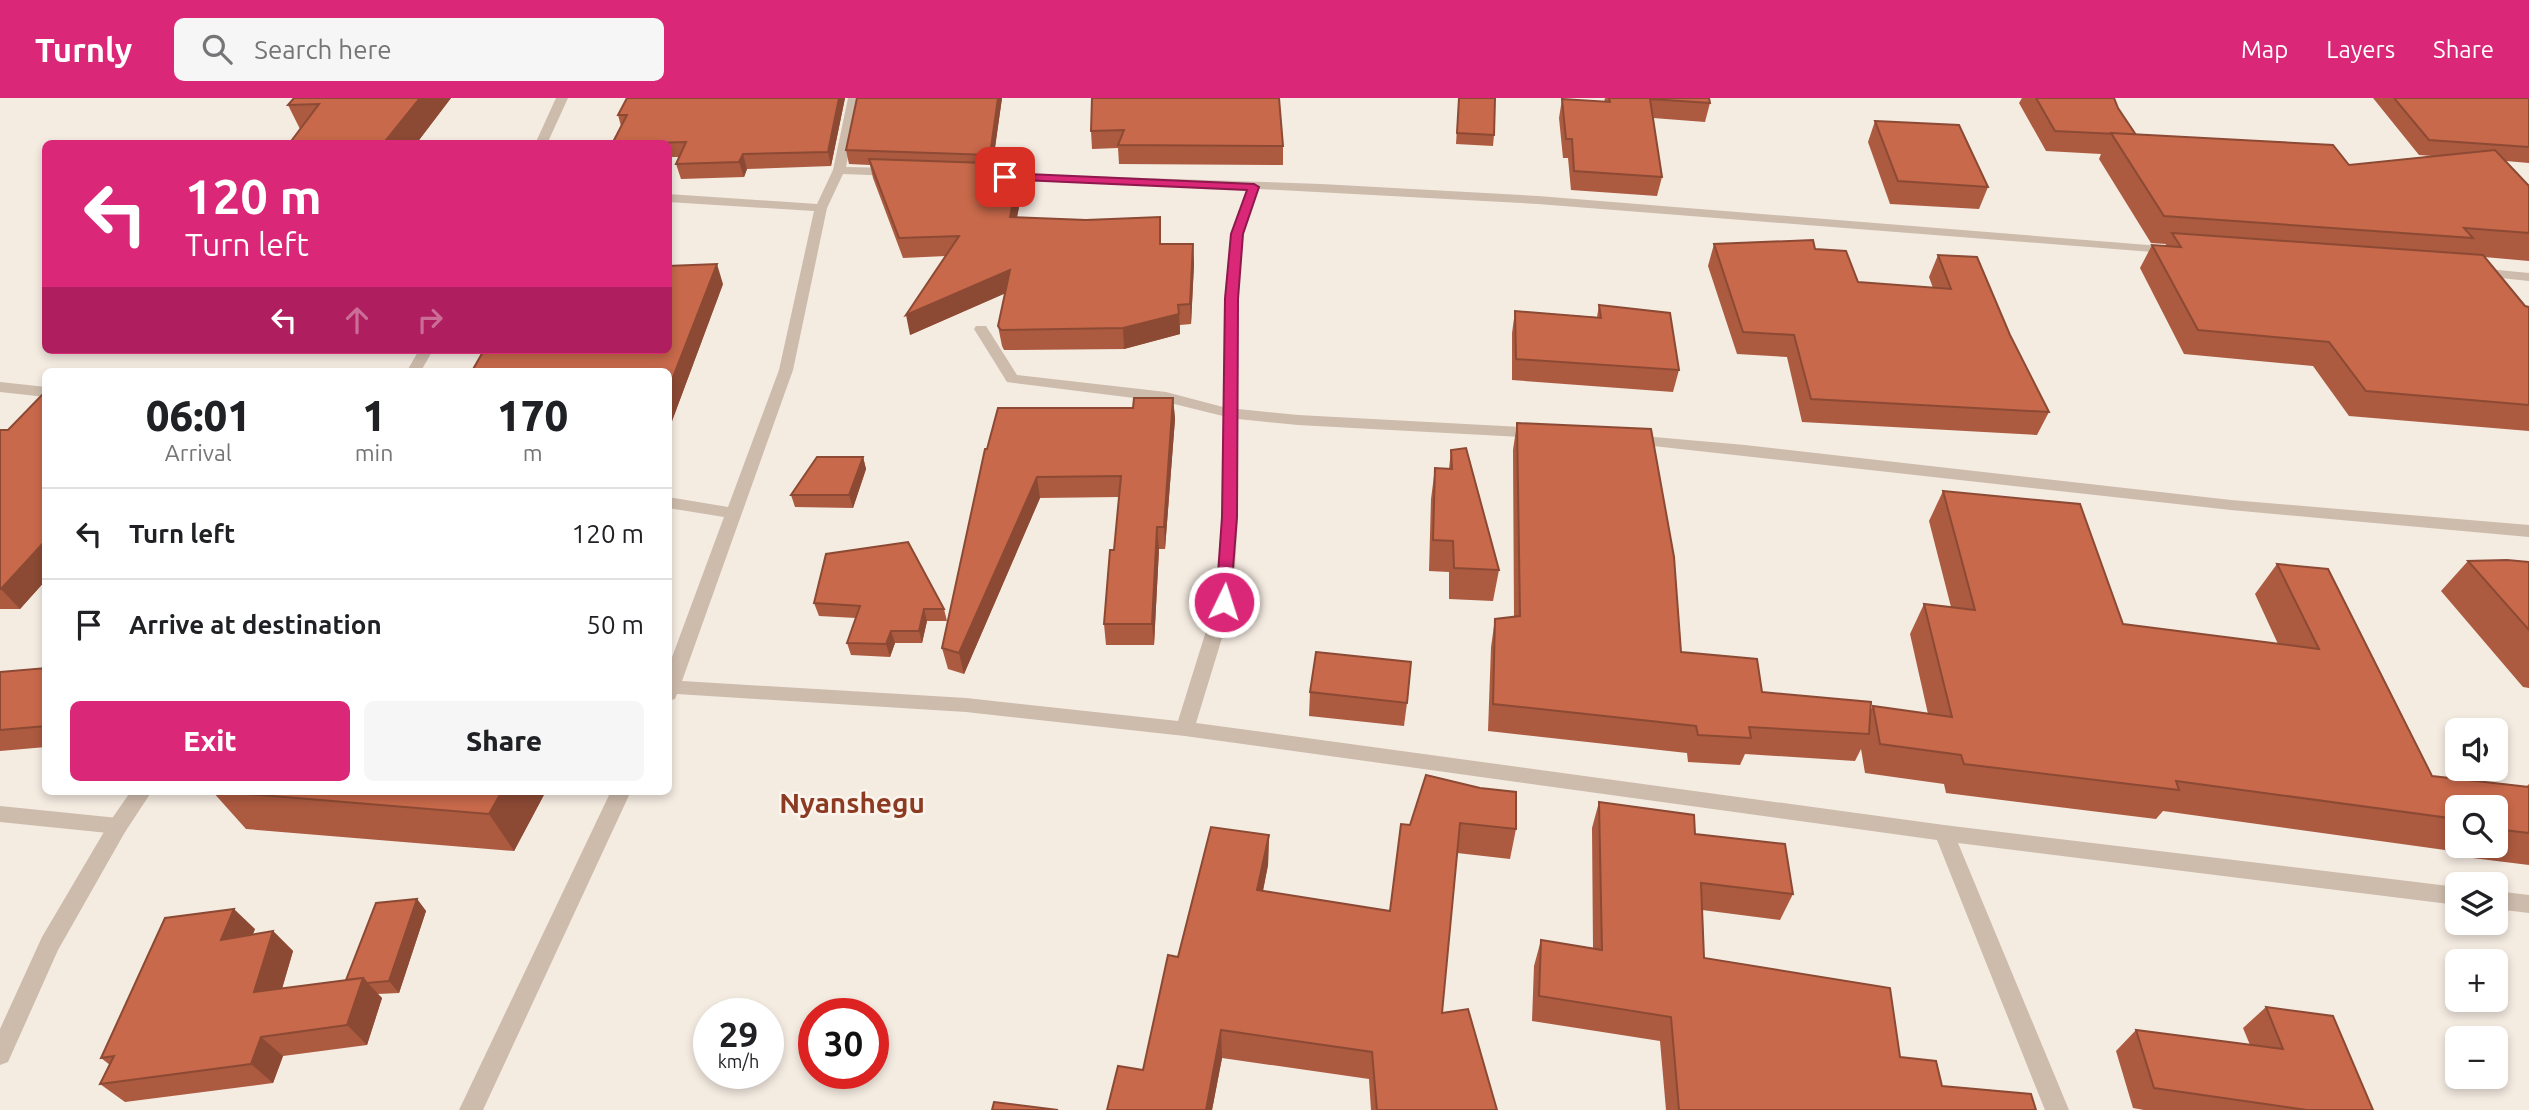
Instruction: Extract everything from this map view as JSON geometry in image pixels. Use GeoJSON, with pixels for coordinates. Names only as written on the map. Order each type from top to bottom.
{"type":"FeatureCollection","features":[{"type":"Feature","properties":{"kind":"street"},"geometry":{"type":"LineString","coordinates":[[543,140],[562,98]]}},
{"type":"Feature","properties":{"kind":"street"},"geometry":{"type":"LineString","coordinates":[[672,685],[786,370],[821,208],[839,170],[854,98]]}},
{"type":"Feature","properties":{"kind":"street"},"geometry":{"type":"LineString","coordinates":[[839,170],[908,173]]}},
{"type":"Feature","properties":{"kind":"street"},"geometry":{"type":"LineString","coordinates":[[991,176],[1321,188],[1538,200],[2191,252]]}},
{"type":"Feature","properties":{"kind":"street"},"geometry":{"type":"LineString","coordinates":[[1185,729],[1224,602],[1230,517],[1231,299],[1237,234],[1254,187]]}},
{"type":"Feature","properties":{"kind":"street"},"geometry":{"type":"LineString","coordinates":[[672,198],[821,208]]}},
{"type":"Feature","properties":{"kind":"street"},"geometry":{"type":"LineString","coordinates":[[2462,271],[2529,277]]}},
{"type":"Feature","properties":{"kind":"street"},"geometry":{"type":"LineString","coordinates":[[981,329],[1013,379],[1166,397],[1229,413],[1298,420],[1556,434]]}},
{"type":"Feature","properties":{"kind":"street"},"geometry":{"type":"LineString","coordinates":[[0,387],[42,392]]}},
{"type":"Feature","properties":{"kind":"street"},"geometry":{"type":"LineString","coordinates":[[1609,438],[1745,450],[2231,506],[2529,531]]}},
{"type":"Feature","properties":{"kind":"street"},"geometry":{"type":"LineString","coordinates":[[672,503],[733,513]]}},
{"type":"Feature","properties":{"kind":"street"},"geometry":{"type":"LineString","coordinates":[[672,691],[966,705],[1185,729],[1944,833],[2445,895]]}},
{"type":"Feature","properties":{"kind":"street"},"geometry":{"type":"LineString","coordinates":[[0,1054],[50,944],[118,826],[139,795]]}},
{"type":"Feature","properties":{"kind":"street"},"geometry":{"type":"LineString","coordinates":[[471,1110],[619,795]]}},
{"type":"Feature","properties":{"kind":"street"},"geometry":{"type":"LineString","coordinates":[[0,814],[118,826]]}},
{"type":"Feature","properties":{"kind":"street"},"geometry":{"type":"LineString","coordinates":[[1944,833],[2057,1110]]}},
{"type":"Feature","properties":{"kind":"street"},"geometry":{"type":"LineString","coordinates":[[2508,901],[2529,904]]}},
{"type":"Feature","properties":{"kind":"building"},"geometry":{"type":"Polygon","coordinates":[[[294,98],[420,98],[386,140],[292,140],[319,104],[288,105],[294,98]]]}},
{"type":"Feature","properties":{"kind":"building"},"geometry":{"type":"Polygon","coordinates":[[[627,98],[839,98],[828,152],[743,154],[739,162],[676,164],[686,142],[614,140],[627,115],[618,115],[627,98]]]}},
{"type":"Feature","properties":{"kind":"building"},"geometry":{"type":"Polygon","coordinates":[[[857,98],[998,98],[990,155],[846,150],[857,98]]]}},
{"type":"Feature","properties":{"kind":"building"},"geometry":{"type":"Polygon","coordinates":[[[1092,98],[1279,98],[1283,146],[1118,145],[1124,130],[1091,131],[1092,98]]]}},
{"type":"Feature","properties":{"kind":"building"},"geometry":{"type":"Polygon","coordinates":[[[1459,98],[1495,98],[1494,135],[1457,133],[1459,98]]]}},
{"type":"Feature","properties":{"kind":"building"},"geometry":{"type":"Polygon","coordinates":[[[1609,98],[1709,98],[1710,103],[1650,99],[1662,177],[1574,171],[1572,139],[1566,139],[1562,99],[1610,102],[1609,98]]]}},
{"type":"Feature","properties":{"kind":"building"},"geometry":{"type":"Polygon","coordinates":[[[2036,98],[2114,98],[2136,135],[2055,131],[2036,98]]]}},
{"type":"Feature","properties":{"kind":"building"},"geometry":{"type":"Polygon","coordinates":[[[2394,98],[2529,98],[2529,147],[2429,140],[2394,98]]]}},
{"type":"Feature","properties":{"kind":"building"},"geometry":{"type":"Polygon","coordinates":[[[1875,121],[1959,125],[1988,187],[1898,181],[1875,121]]]}},
{"type":"Feature","properties":{"kind":"building"},"geometry":{"type":"Polygon","coordinates":[[[2111,133],[2333,145],[2349,165],[2495,150],[2529,186],[2529,233],[2464,228],[2473,238],[2164,216],[2111,133]]]}},
{"type":"Feature","properties":{"kind":"building"},"geometry":{"type":"Polygon","coordinates":[[[869,159],[987,163],[987,168],[1021,164],[1010,217],[1086,220],[1160,217],[1160,244],[1193,244],[1190,304],[1178,305],[1179,314],[1123,328],[1001,330],[998,326],[1010,270],[906,315],[959,236],[899,238],[869,159]]]}},
{"type":"Feature","properties":{"kind":"building"},"geometry":{"type":"Polygon","coordinates":[[[2172,233],[2483,255],[2525,306],[2529,307],[2529,405],[2366,391],[2329,342],[2198,330],[2152,245],[2181,247],[2172,233]]]}},
{"type":"Feature","properties":{"kind":"building"},"geometry":{"type":"Polygon","coordinates":[[[1813,240],[1815,249],[1846,251],[1858,282],[1951,289],[1938,255],[1977,257],[2010,335],[2049,412],[1811,399],[1794,335],[1743,332],[1714,244],[1813,240]]]}},
{"type":"Feature","properties":{"kind":"building"},"geometry":{"type":"Polygon","coordinates":[[[717,264],[672,380],[672,368],[474,368],[482,354],[672,354],[672,266],[717,264]]]}},
{"type":"Feature","properties":{"kind":"building"},"geometry":{"type":"Polygon","coordinates":[[[1599,305],[1670,313],[1679,370],[1516,359],[1515,311],[1601,318],[1599,305]]]}},
{"type":"Feature","properties":{"kind":"building"},"geometry":{"type":"Polygon","coordinates":[[[42,395],[42,544],[0,589],[0,430],[8,430],[42,395]]]}},
{"type":"Feature","properties":{"kind":"building"},"geometry":{"type":"Polygon","coordinates":[[[1134,398],[1173,398],[1164,527],[1157,527],[1152,624],[1104,624],[1110,550],[1114,550],[1121,476],[1037,477],[959,653],[942,648],[985,449],[998,408],[1133,408],[1134,398]]]}},
{"type":"Feature","properties":{"kind":"building"},"geometry":{"type":"Polygon","coordinates":[[[1517,423],[1651,429],[1674,557],[1681,652],[1757,659],[1762,692],[1871,702],[1869,734],[1749,727],[1751,738],[1698,735],[1696,726],[1493,704],[1495,619],[1520,616],[1517,423]]]}},
{"type":"Feature","properties":{"kind":"building"},"geometry":{"type":"Polygon","coordinates":[[[1466,448],[1499,570],[1454,568],[1453,541],[1433,540],[1435,468],[1452,469],[1451,450],[1466,448]]]}},
{"type":"Feature","properties":{"kind":"building"},"geometry":{"type":"Polygon","coordinates":[[[817,457],[863,457],[849,495],[791,495],[817,457]]]}},
{"type":"Feature","properties":{"kind":"building"},"geometry":{"type":"Polygon","coordinates":[[[1943,491],[2080,504],[2123,624],[2319,649],[2277,564],[2328,569],[2432,776],[2445,777],[2445,781],[2476,781],[2529,787],[2529,833],[2508,830],[2508,795],[2445,795],[2445,817],[2176,781],[2179,790],[1964,764],[1961,755],[1880,744],[1873,706],[1952,717],[1924,604],[1975,610],[1943,491]]]}},
{"type":"Feature","properties":{"kind":"building"},"geometry":{"type":"Polygon","coordinates":[[[908,542],[944,609],[924,609],[919,631],[891,631],[886,644],[847,643],[860,606],[814,603],[826,554],[908,542]]]}},
{"type":"Feature","properties":{"kind":"building"},"geometry":{"type":"Polygon","coordinates":[[[2468,561],[2529,562],[2529,630],[2468,561]]]}},
{"type":"Feature","properties":{"kind":"building"},"geometry":{"type":"Polygon","coordinates":[[[1316,652],[1411,662],[1407,703],[1310,692],[1316,652]]]}},
{"type":"Feature","properties":{"kind":"building"},"geometry":{"type":"Polygon","coordinates":[[[42,668],[42,726],[0,730],[0,672],[42,668]]]}},
{"type":"Feature","properties":{"kind":"building"},"geometry":{"type":"Polygon","coordinates":[[[1426,775],[1480,788],[1516,792],[1516,829],[1460,823],[1442,1013],[1468,1009],[1497,1110],[1377,1110],[1372,1052],[1221,1030],[1206,1110],[1107,1110],[1118,1066],[1143,1070],[1168,955],[1178,957],[1211,827],[1269,835],[1257,890],[1390,911],[1401,824],[1410,825],[1426,775]]]}},
{"type":"Feature","properties":{"kind":"building"},"geometry":{"type":"Polygon","coordinates":[[[260,795],[500,795],[489,814],[260,795]]]}},
{"type":"Feature","properties":{"kind":"building"},"geometry":{"type":"Polygon","coordinates":[[[1599,802],[1694,815],[1695,834],[1785,844],[1793,894],[1701,883],[1704,958],[1890,988],[1900,1057],[1936,1061],[1942,1086],[2031,1094],[2036,1110],[1679,1110],[1671,1017],[1539,996],[1541,940],[1602,950],[1599,802]]]}},
{"type":"Feature","properties":{"kind":"building"},"geometry":{"type":"Polygon","coordinates":[[[417,899],[389,981],[367,983],[363,978],[346,980],[376,903],[417,899]]]}},
{"type":"Feature","properties":{"kind":"building"},"geometry":{"type":"Polygon","coordinates":[[[234,909],[221,940],[273,931],[254,992],[363,978],[347,1025],[261,1037],[251,1064],[100,1084],[114,1056],[101,1058],[165,918],[234,909]]]}},
{"type":"Feature","properties":{"kind":"building"},"geometry":{"type":"Polygon","coordinates":[[[2266,1007],[2333,1016],[2373,1110],[2307,1110],[2154,1088],[2136,1030],[2283,1049],[2266,1007]]]}},
{"type":"Feature","properties":{"kind":"building"},"geometry":{"type":"Polygon","coordinates":[[[994,1102],[1058,1110],[992,1110],[994,1102]]]}},
{"type":"Feature","properties":{"kind":"district","name":"Nyanshegu"},"geometry":{"type":"Point","coordinates":[852,803]}},
{"type":"Feature","properties":{"kind":"route"},"geometry":{"type":"LineString","coordinates":[[1005,177],[1254,187],[1237,234],[1231,299],[1230,517],[1224,602]]}}]}
